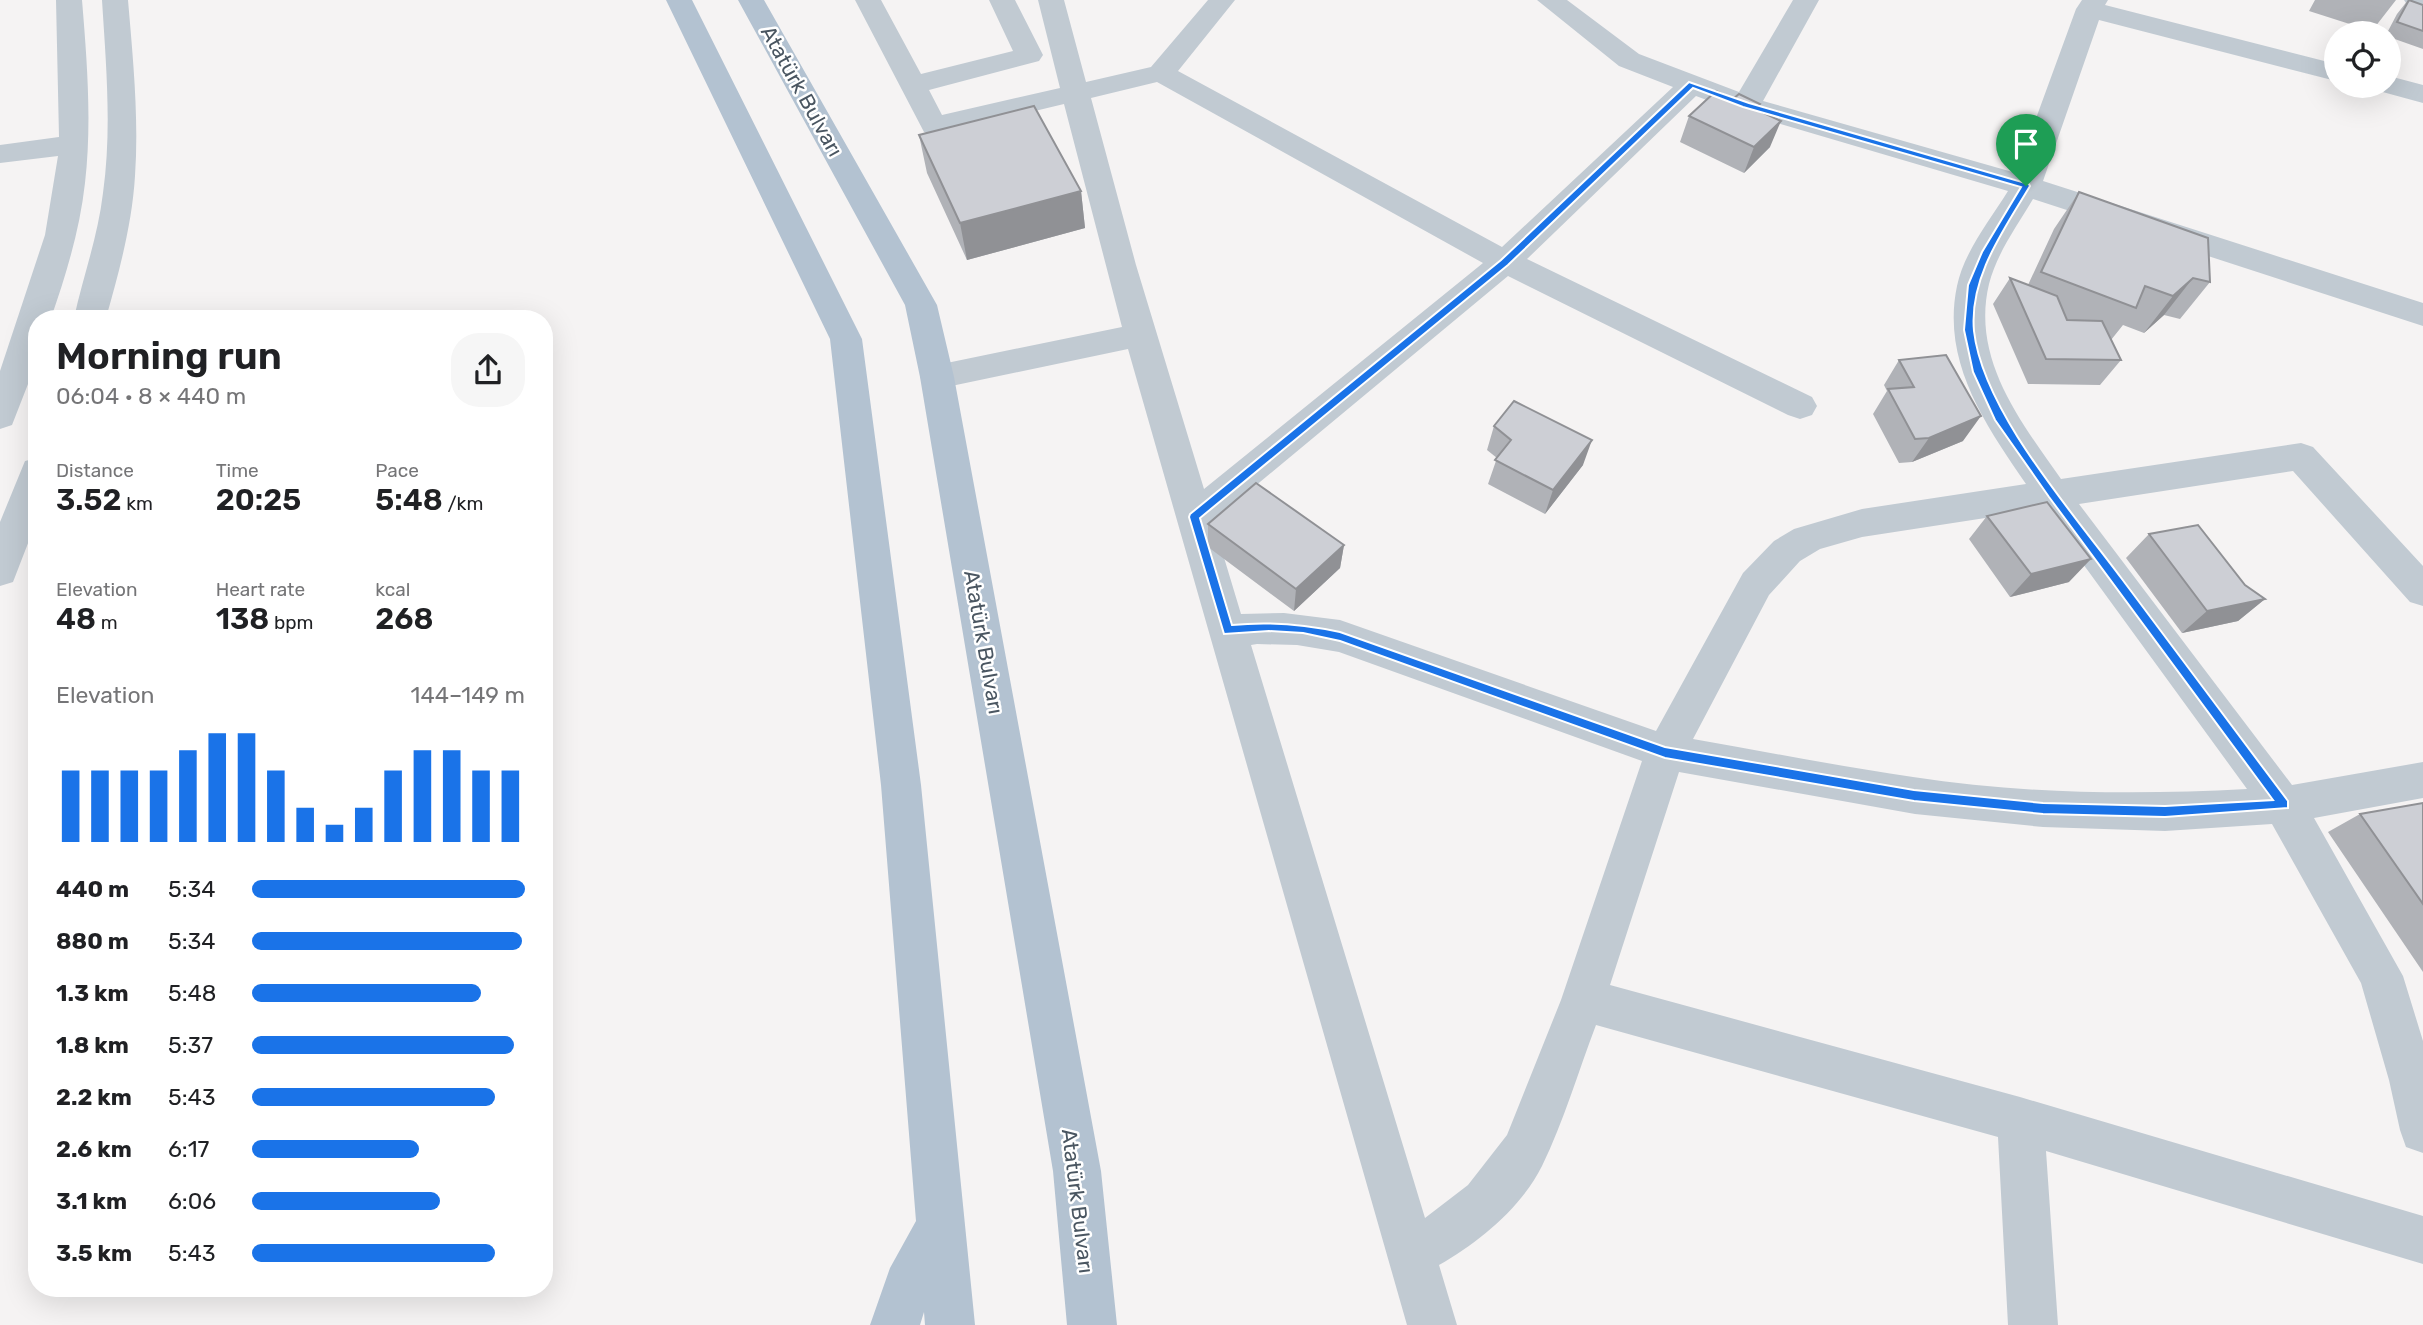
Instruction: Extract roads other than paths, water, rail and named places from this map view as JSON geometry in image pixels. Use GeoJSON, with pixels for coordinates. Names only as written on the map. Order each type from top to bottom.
{"type":"FeatureCollection","features":[{"type":"Feature","properties":{"kind":"main road"},"geometry":{"type":"LineString","coordinates":[[679,0],[846,339],[901,785],[950,1325]]}},
{"type":"Feature","properties":{"kind":"main road","name":"Atatürk Bulvarı"},"geometry":{"type":"LineString","coordinates":[[751,0],[921,305],[937,377],[1077,1171],[1093,1325]]}},
{"type":"Feature","properties":{"kind":"main road"},"geometry":{"type":"LineString","coordinates":[[895,1325],[904,1290],[919,1258],[941,1227]]}},
{"type":"Feature","properties":{"kind":"street"},"geometry":{"type":"LineString","coordinates":[[36,310],[67,206],[72,145],[69,0]]}},
{"type":"Feature","properties":{"kind":"street"},"geometry":{"type":"LineString","coordinates":[[92,310],[109,251],[120,178],[122,114],[115,0]]}},
{"type":"Feature","properties":{"kind":"street"},"geometry":{"type":"LineString","coordinates":[[868,0],[934,126],[1161,73],[1222,0]]}},
{"type":"Feature","properties":{"kind":"street"},"geometry":{"type":"LineString","coordinates":[[913,85],[1029,55],[1002,0]]}},
{"type":"Feature","properties":{"kind":"street"},"geometry":{"type":"LineString","coordinates":[[1051,0],[1140,335],[1432,1325]]}},
{"type":"Feature","properties":{"kind":"street"},"geometry":{"type":"LineString","coordinates":[[1550,0],[1629,60],[1746,105],[2026,186],[2423,315]]}},
{"type":"Feature","properties":{"kind":"street"},"geometry":{"type":"LineString","coordinates":[[1746,105],[1806,0]]}},
{"type":"Feature","properties":{"kind":"street"},"geometry":{"type":"LineString","coordinates":[[2417,0],[2423,3]]}},
{"type":"Feature","properties":{"kind":"street"},"geometry":{"type":"LineString","coordinates":[[2324,69],[2092,4],[2026,186],[1986,252],[1973,285],[1969,330],[1978,372],[1999,417],[2052,494],[2283,804],[2381,976],[2412,1080],[2423,1130]]}},
{"type":"Feature","properties":{"kind":"street"},"geometry":{"type":"LineString","coordinates":[[1161,73],[1505,262],[1800,407]]}},
{"type":"Feature","properties":{"kind":"street"},"geometry":{"type":"LineString","coordinates":[[1194,517],[1505,262],[1692,84]]}},
{"type":"Feature","properties":{"kind":"street"},"geometry":{"type":"LineString","coordinates":[[2401,88],[2423,94]]}},
{"type":"Feature","properties":{"kind":"street"},"geometry":{"type":"LineString","coordinates":[[0,154],[72,145]]}},
{"type":"Feature","properties":{"kind":"street"},"geometry":{"type":"LineString","coordinates":[[0,415],[28,334]]}},
{"type":"Feature","properties":{"kind":"street"},"geometry":{"type":"LineString","coordinates":[[937,377],[1140,335]]}},
{"type":"Feature","properties":{"kind":"street"},"geometry":{"type":"LineString","coordinates":[[1412,1253],[1450,1231],[1485,1202],[1524,1151],[1583,1000],[1665,752],[1756,584],[1787,551],[1833,530],[2301,456],[2423,592]]}},
{"type":"Feature","properties":{"kind":"street"},"geometry":{"type":"LineString","coordinates":[[0,571],[28,495]]}},
{"type":"Feature","properties":{"kind":"street"},"geometry":{"type":"LineString","coordinates":[[1228,631],[1269,626],[1340,636],[1665,752],[1914,796],[2043,808],[2165,812],[2283,804],[2423,780]]}},
{"type":"Feature","properties":{"kind":"street"},"geometry":{"type":"LineString","coordinates":[[1583,1000],[2020,1120],[2423,1240]]}},
{"type":"Feature","properties":{"kind":"street"},"geometry":{"type":"LineString","coordinates":[[2020,1120],[2033,1325]]}}]}
